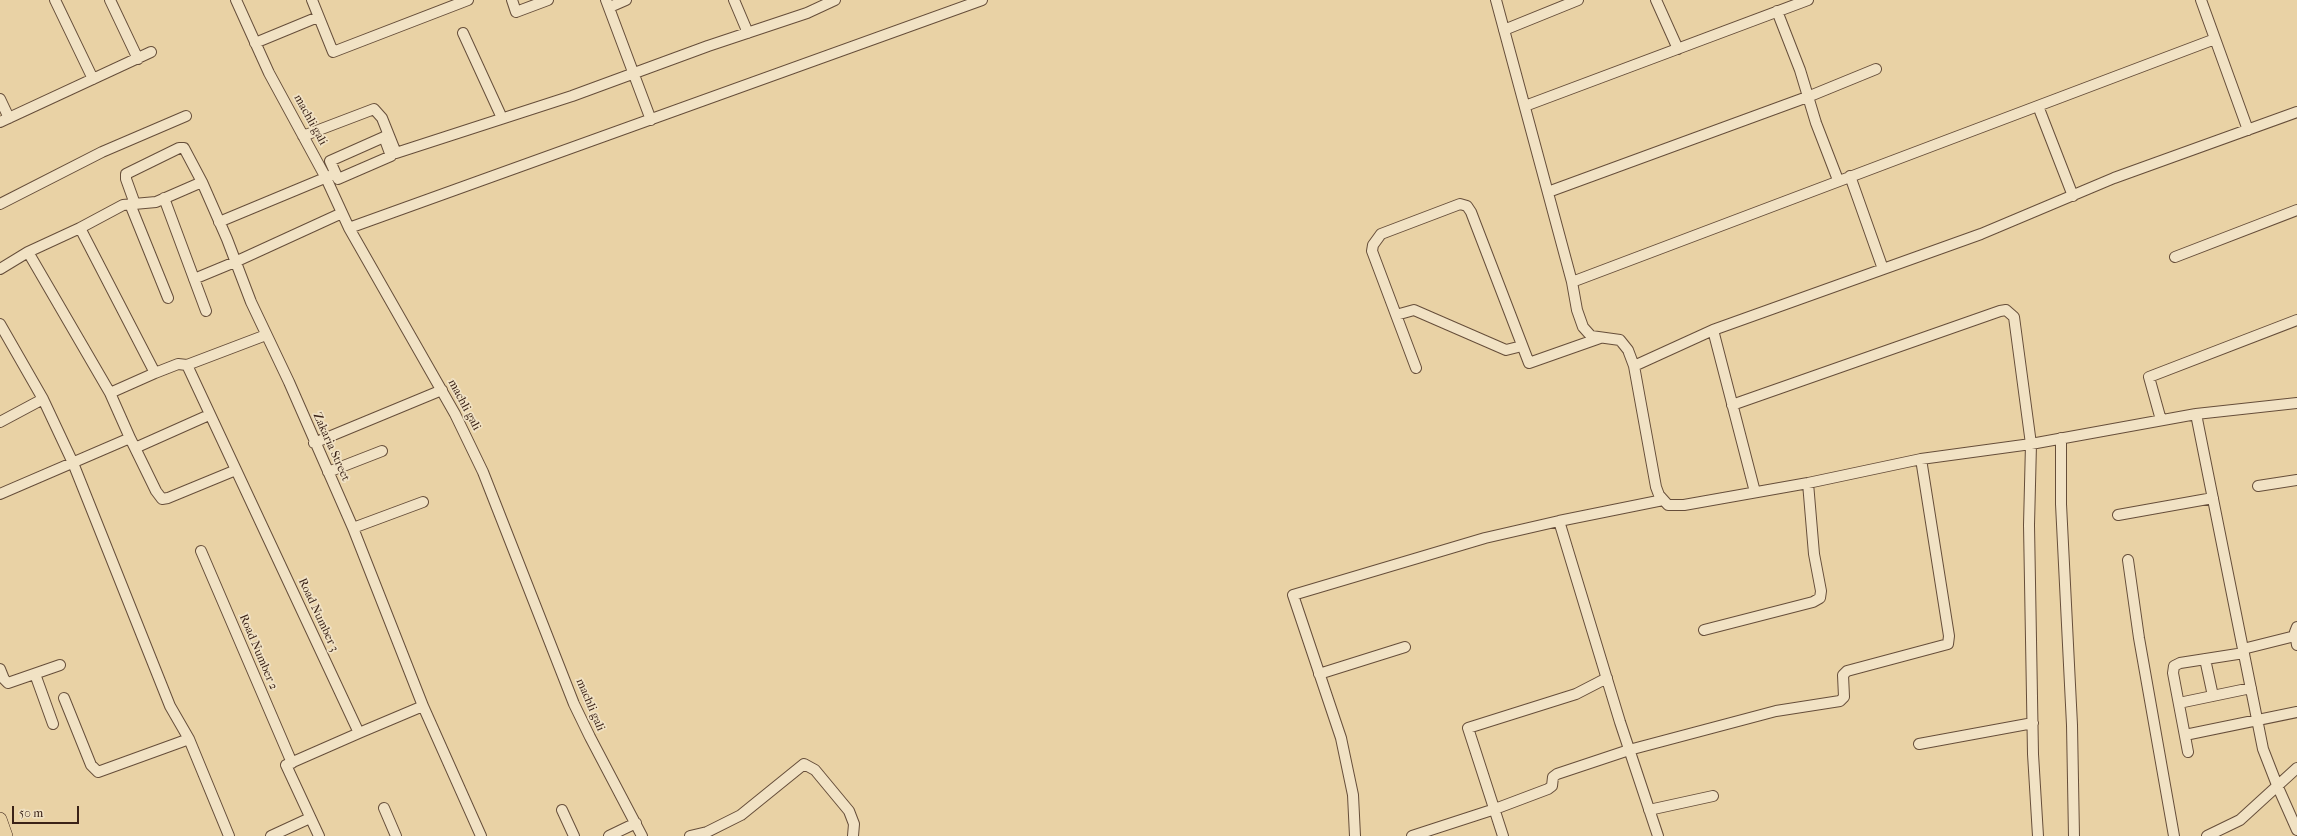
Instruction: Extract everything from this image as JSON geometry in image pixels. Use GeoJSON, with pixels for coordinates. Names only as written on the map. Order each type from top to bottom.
{"type":"FeatureCollection","features":[{"type":"Feature","properties":{"kind":"main road"},"geometry":{"type":"LineString","coordinates":[[0,819],[6,836]]}},
{"type":"Feature","properties":{"kind":"street"},"geometry":{"type":"LineString","coordinates":[[55,0],[94,79]]}},
{"type":"Feature","properties":{"kind":"street"},"geometry":{"type":"LineString","coordinates":[[110,0],[138,59]]}},
{"type":"Feature","properties":{"kind":"street","name":"machli gali"},"geometry":{"type":"LineString","coordinates":[[236,0],[255,43],[303,136],[331,176],[342,212],[349,228],[442,390],[483,472],[577,710],[642,836]]}},
{"type":"Feature","properties":{"kind":"street"},"geometry":{"type":"LineString","coordinates":[[312,0],[333,52],[468,0]]}},
{"type":"Feature","properties":{"kind":"street"},"geometry":{"type":"LineString","coordinates":[[512,0],[516,12],[548,0]]}},
{"type":"Feature","properties":{"kind":"street"},"geometry":{"type":"LineString","coordinates":[[626,0],[608,3],[652,120]]}},
{"type":"Feature","properties":{"kind":"street"},"geometry":{"type":"LineString","coordinates":[[734,0],[748,33]]}},
{"type":"Feature","properties":{"kind":"street"},"geometry":{"type":"LineString","coordinates":[[331,176],[330,161],[384,137],[392,150],[396,153],[572,96],[807,13],[835,0]]}},
{"type":"Feature","properties":{"kind":"street"},"geometry":{"type":"LineString","coordinates":[[349,228],[982,0]]}},
{"type":"Feature","properties":{"kind":"street"},"geometry":{"type":"LineString","coordinates":[[1496,0],[1572,282],[1577,310],[1583,326],[1592,336],[1620,340],[1624,343],[1634,366],[1656,487],[1662,500],[1672,506],[1808,483],[1921,459],[2031,444],[2196,414],[2297,403]]}},
{"type":"Feature","properties":{"kind":"street"},"geometry":{"type":"LineString","coordinates":[[1504,30],[1578,0]]}},
{"type":"Feature","properties":{"kind":"street"},"geometry":{"type":"LineString","coordinates":[[1656,0],[1678,49]]}},
{"type":"Feature","properties":{"kind":"street"},"geometry":{"type":"LineString","coordinates":[[1524,106],[1808,0]]}},
{"type":"Feature","properties":{"kind":"street"},"geometry":{"type":"LineString","coordinates":[[2201,0],[2248,130]]}},
{"type":"Feature","properties":{"kind":"street"},"geometry":{"type":"LineString","coordinates":[[1777,12],[1810,96],[1816,123],[1838,180]]}},
{"type":"Feature","properties":{"kind":"street"},"geometry":{"type":"LineString","coordinates":[[255,43],[318,17]]}},
{"type":"Feature","properties":{"kind":"street"},"geometry":{"type":"LineString","coordinates":[[463,33],[502,118]]}},
{"type":"Feature","properties":{"kind":"street"},"geometry":{"type":"LineString","coordinates":[[1572,282],[1838,180],[2215,39]]}},
{"type":"Feature","properties":{"kind":"street"},"geometry":{"type":"LineString","coordinates":[[0,99],[5,120],[151,52]]}},
{"type":"Feature","properties":{"kind":"street"},"geometry":{"type":"LineString","coordinates":[[1548,192],[1810,96],[1876,69]]}},
{"type":"Feature","properties":{"kind":"street"},"geometry":{"type":"LineString","coordinates":[[2038,106],[2073,196]]}},
{"type":"Feature","properties":{"kind":"street"},"geometry":{"type":"LineString","coordinates":[[219,222],[331,176],[339,180],[391,156],[392,150],[382,118],[374,109],[303,136]]}},
{"type":"Feature","properties":{"kind":"street"},"geometry":{"type":"LineString","coordinates":[[1634,366],[1713,330],[1981,234],[2114,178],[2297,112]]}},
{"type":"Feature","properties":{"kind":"street"},"geometry":{"type":"LineString","coordinates":[[0,204],[102,152],[186,116]]}},
{"type":"Feature","properties":{"kind":"street","name":"Zakaria Street"},"geometry":{"type":"LineString","coordinates":[[133,204],[126,174],[179,148],[186,150],[202,182],[236,262],[251,302],[353,528],[424,706],[481,836]]}},
{"type":"Feature","properties":{"kind":"street"},"geometry":{"type":"LineString","coordinates":[[1850,176],[1883,269]]}},
{"type":"Feature","properties":{"kind":"street"},"geometry":{"type":"LineString","coordinates":[[0,269],[28,252],[80,228],[119,207],[133,204],[149,204],[202,182]]}},
{"type":"Feature","properties":{"kind":"street"},"geometry":{"type":"LineString","coordinates":[[164,198],[206,311]]}},
{"type":"Feature","properties":{"kind":"street"},"geometry":{"type":"LineString","coordinates":[[133,204],[168,298]]}},
{"type":"Feature","properties":{"kind":"street"},"geometry":{"type":"LineString","coordinates":[[1416,368],[1372,250],[1377,238],[1381,234],[1455,205],[1464,204],[1471,212],[1529,363],[1600,338]]}},
{"type":"Feature","properties":{"kind":"street"},"geometry":{"type":"LineString","coordinates":[[2175,257],[2297,210]]}},
{"type":"Feature","properties":{"kind":"street"},"geometry":{"type":"LineString","coordinates":[[194,279],[236,262],[342,212]]}},
{"type":"Feature","properties":{"kind":"street"},"geometry":{"type":"LineString","coordinates":[[80,228],[155,373]]}},
{"type":"Feature","properties":{"kind":"street"},"geometry":{"type":"LineString","coordinates":[[28,252],[110,393],[130,438],[156,491],[162,499],[168,498],[236,470]]}},
{"type":"Feature","properties":{"kind":"street"},"geometry":{"type":"LineString","coordinates":[[1396,315],[1414,310],[1506,350],[1522,346]]}},
{"type":"Feature","properties":{"kind":"street"},"geometry":{"type":"LineString","coordinates":[[1732,405],[2006,310],[2014,317],[2031,444],[2030,525],[2033,723],[2038,836]]}},
{"type":"Feature","properties":{"kind":"street"},"geometry":{"type":"LineString","coordinates":[[2161,420],[2149,377],[2297,320]]}},
{"type":"Feature","properties":{"kind":"street"},"geometry":{"type":"LineString","coordinates":[[1,329],[43,399],[73,463],[170,706],[189,739],[228,836]]}},
{"type":"Feature","properties":{"kind":"street"},"geometry":{"type":"LineString","coordinates":[[1713,330],[1755,492]]}},
{"type":"Feature","properties":{"kind":"street"},"geometry":{"type":"LineString","coordinates":[[110,393],[178,364],[187,365],[266,335]]}},
{"type":"Feature","properties":{"kind":"street","name":"Road Number 3"},"geometry":{"type":"LineString","coordinates":[[187,365],[209,415],[359,733]]}},
{"type":"Feature","properties":{"kind":"street"},"geometry":{"type":"LineString","coordinates":[[314,443],[442,390]]}},
{"type":"Feature","properties":{"kind":"street"},"geometry":{"type":"LineString","coordinates":[[0,422],[43,399]]}},
{"type":"Feature","properties":{"kind":"street"},"geometry":{"type":"LineString","coordinates":[[2196,414],[2263,749],[2277,786],[2297,830]]}},
{"type":"Feature","properties":{"kind":"street"},"geometry":{"type":"LineString","coordinates":[[135,448],[209,415]]}},
{"type":"Feature","properties":{"kind":"street"},"geometry":{"type":"LineString","coordinates":[[0,494],[130,438]]}},
{"type":"Feature","properties":{"kind":"street"},"geometry":{"type":"LineString","coordinates":[[2060,438],[2061,504],[2072,725],[2074,836]]}},
{"type":"Feature","properties":{"kind":"street"},"geometry":{"type":"LineString","coordinates":[[328,472],[382,451]]}},
{"type":"Feature","properties":{"kind":"street"},"geometry":{"type":"LineString","coordinates":[[1412,836],[1495,809],[1550,788],[1553,777],[1557,774],[1629,750],[1776,711],[1840,701],[1844,697],[1843,675],[1847,671],[1948,644],[1949,636],[1921,459]]}},
{"type":"Feature","properties":{"kind":"street"},"geometry":{"type":"LineString","coordinates":[[2258,486],[2297,480]]}},
{"type":"Feature","properties":{"kind":"street"},"geometry":{"type":"LineString","coordinates":[[1704,630],[1813,602],[1820,598],[1821,591],[1814,554],[1808,483]]}},
{"type":"Feature","properties":{"kind":"street"},"geometry":{"type":"LineString","coordinates":[[2118,515],[2213,498]]}},
{"type":"Feature","properties":{"kind":"street"},"geometry":{"type":"LineString","coordinates":[[1355,836],[1353,795],[1342,745],[1293,595],[1485,538],[1662,500]]}},
{"type":"Feature","properties":{"kind":"street"},"geometry":{"type":"LineString","coordinates":[[353,528],[423,502]]}},
{"type":"Feature","properties":{"kind":"street"},"geometry":{"type":"LineString","coordinates":[[1559,521],[1606,678],[1658,836]]}},
{"type":"Feature","properties":{"kind":"street","name":"Road Number 2"},"geometry":{"type":"LineString","coordinates":[[200,551],[292,762]]}},
{"type":"Feature","properties":{"kind":"street"},"geometry":{"type":"LineString","coordinates":[[2128,560],[2139,638],[2174,836]]}},
{"type":"Feature","properties":{"kind":"street"},"geometry":{"type":"LineString","coordinates":[[2188,752],[2173,673],[2174,666],[2243,651],[2296,636]]}},
{"type":"Feature","properties":{"kind":"street"},"geometry":{"type":"LineString","coordinates":[[1319,674],[1405,647]]}},
{"type":"Feature","properties":{"kind":"street"},"geometry":{"type":"LineString","coordinates":[[2205,659],[2213,696]]}},
{"type":"Feature","properties":{"kind":"street"},"geometry":{"type":"LineString","coordinates":[[0,669],[4,679],[8,682],[35,674],[60,664]]}},
{"type":"Feature","properties":{"kind":"street"},"geometry":{"type":"LineString","coordinates":[[35,674],[53,724]]}},
{"type":"Feature","properties":{"kind":"street"},"geometry":{"type":"LineString","coordinates":[[1502,836],[1495,809],[1468,728],[1576,694],[1606,678]]}},
{"type":"Feature","properties":{"kind":"street"},"geometry":{"type":"LineString","coordinates":[[2179,703],[2251,688]]}},
{"type":"Feature","properties":{"kind":"street"},"geometry":{"type":"LineString","coordinates":[[64,698],[91,765],[98,772],[189,739]]}},
{"type":"Feature","properties":{"kind":"street"},"geometry":{"type":"LineString","coordinates":[[318,836],[286,765],[424,706]]}},
{"type":"Feature","properties":{"kind":"street"},"geometry":{"type":"LineString","coordinates":[[2185,735],[2297,712]]}},
{"type":"Feature","properties":{"kind":"street"},"geometry":{"type":"LineString","coordinates":[[1919,744],[2033,723]]}},
{"type":"Feature","properties":{"kind":"street"},"geometry":{"type":"LineString","coordinates":[[690,836],[707,832],[741,815],[804,764],[815,770],[849,811],[854,824],[853,836]]}},
{"type":"Feature","properties":{"kind":"street"},"geometry":{"type":"LineString","coordinates":[[2207,836],[2240,820],[2297,768]]}},
{"type":"Feature","properties":{"kind":"street"},"geometry":{"type":"LineString","coordinates":[[1649,810],[1713,796]]}},
{"type":"Feature","properties":{"kind":"street"},"geometry":{"type":"LineString","coordinates":[[384,808],[396,836]]}},
{"type":"Feature","properties":{"kind":"street"},"geometry":{"type":"LineString","coordinates":[[562,810],[574,836]]}},
{"type":"Feature","properties":{"kind":"street"},"geometry":{"type":"LineString","coordinates":[[271,836],[310,818]]}},
{"type":"Feature","properties":{"kind":"street"},"geometry":{"type":"LineString","coordinates":[[609,836],[636,823]]}}]}
